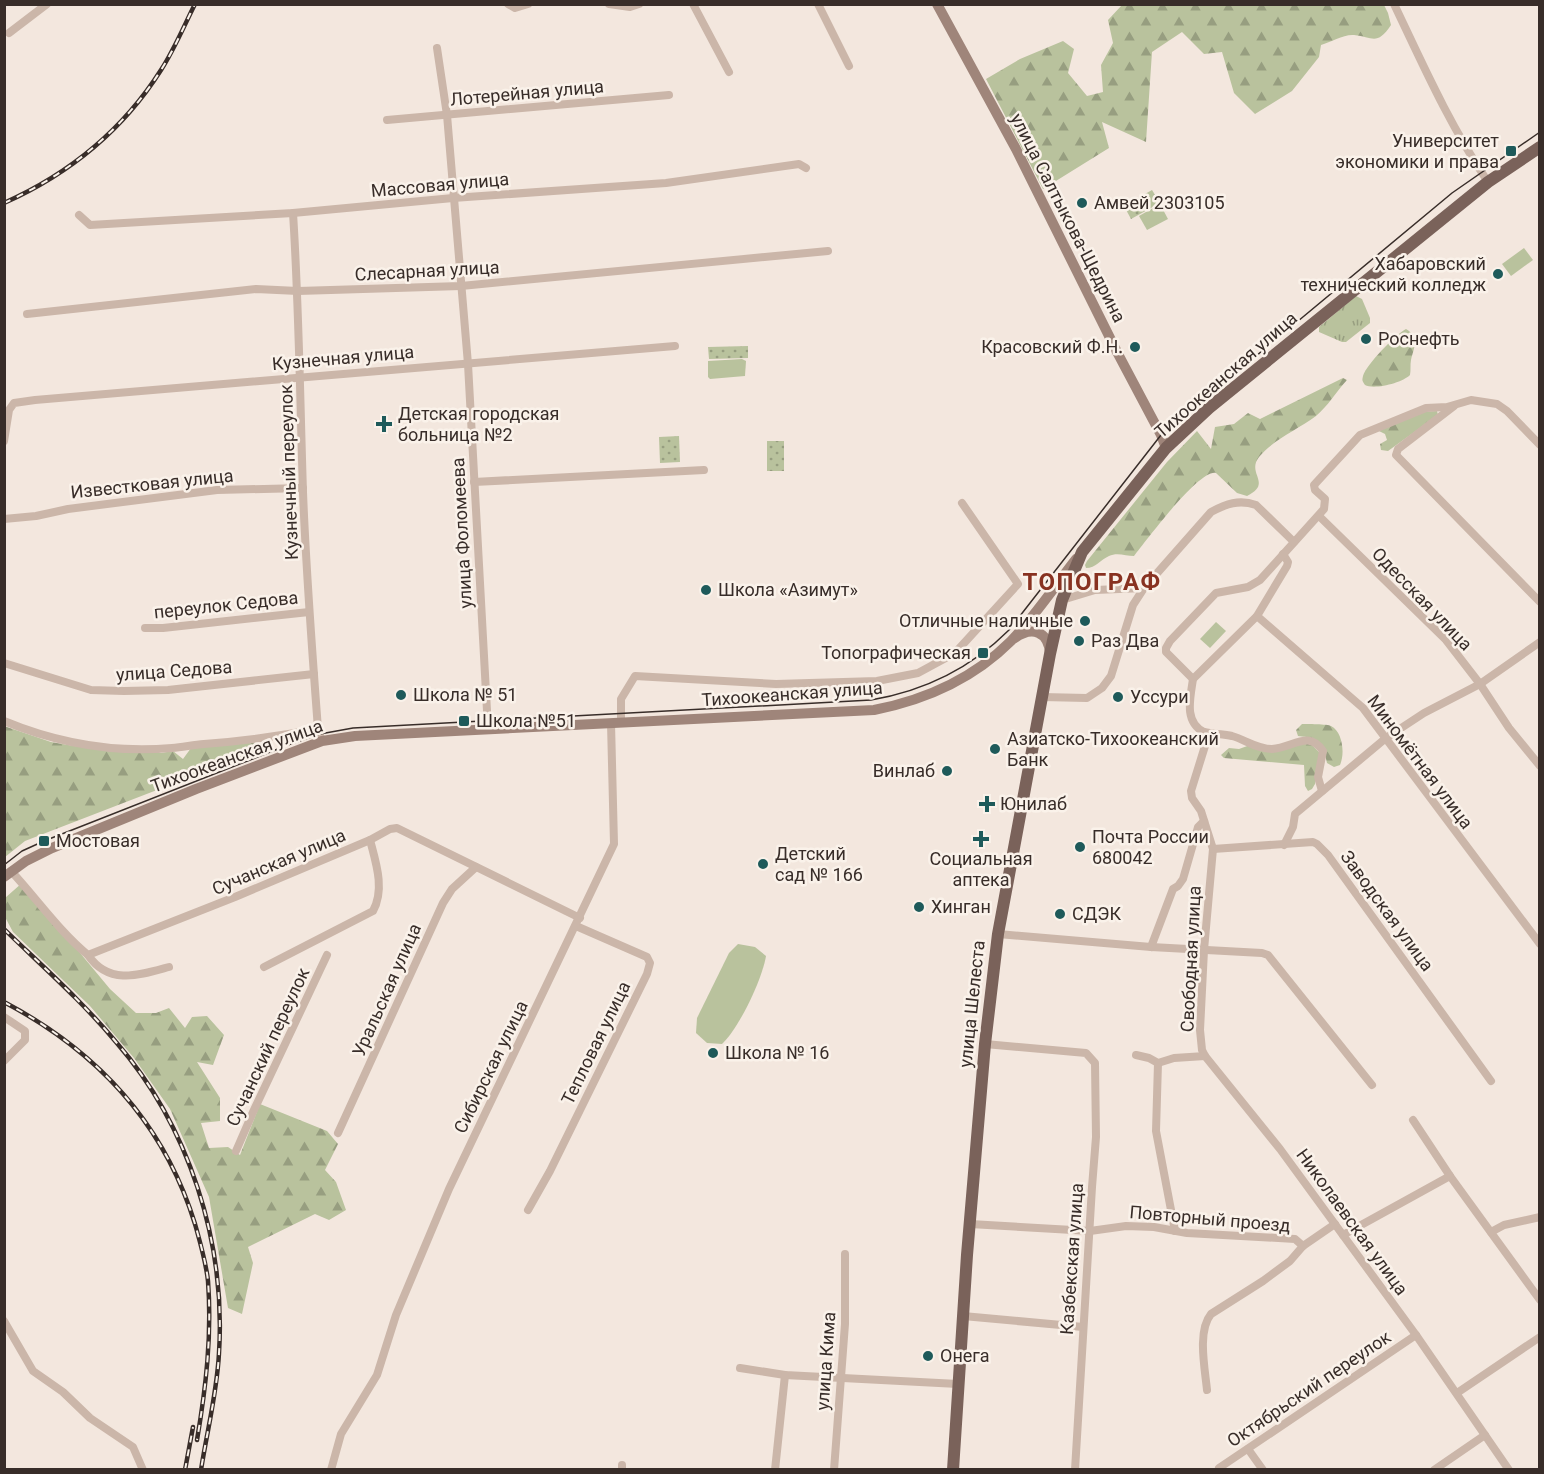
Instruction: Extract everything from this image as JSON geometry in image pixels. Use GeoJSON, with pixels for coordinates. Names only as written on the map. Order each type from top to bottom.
{"type":"FeatureCollection","features":[{"type":"Feature","properties":{"kind":"main road","name":"улица Салтыкова-Щедрина"},"geometry":{"type":"LineString","coordinates":[[937,4],[1016,149],[1166,448]]}},
{"type":"Feature","properties":{"kind":"main road","name":"Тихоокеанская улица"},"geometry":{"type":"LineString","coordinates":[[7,875],[26,861],[52,848],[322,741],[355,736],[874,710],[918,699],[952,683],[986,663],[1012,639],[1166,448],[1209,408],[1488,182],[1539,147]]}},
{"type":"Feature","properties":{"kind":"main road","name":"улица Шелеста"},"geometry":{"type":"LineString","coordinates":[[953,1470],[969,1224],[985,1044],[998,934],[1050,654],[1062,600],[1082,552]]}},
{"type":"Feature","properties":{"kind":"main road"},"geometry":{"type":"LineString","coordinates":[[1012,639],[1023,632],[1033,631],[1044,636],[1049,644],[1050,654]]}},
{"type":"Feature","properties":{"kind":"street"},"geometry":{"type":"LineString","coordinates":[[9,33],[47,4]]}},
{"type":"Feature","properties":{"kind":"street"},"geometry":{"type":"LineString","coordinates":[[508,4],[516,8],[528,4]]}},
{"type":"Feature","properties":{"kind":"street"},"geometry":{"type":"LineString","coordinates":[[609,4],[630,7],[639,4]]}},
{"type":"Feature","properties":{"kind":"street"},"geometry":{"type":"LineString","coordinates":[[693,4],[729,72]]}},
{"type":"Feature","properties":{"kind":"street"},"geometry":{"type":"LineString","coordinates":[[818,4],[849,66]]}},
{"type":"Feature","properties":{"kind":"street"},"geometry":{"type":"LineString","coordinates":[[1394,4],[1435,90],[1488,182]]}},
{"type":"Feature","properties":{"kind":"street","name":"улица Фоломеева"},"geometry":{"type":"LineString","coordinates":[[436,48],[447,115],[468,364],[488,729]]}},
{"type":"Feature","properties":{"kind":"street","name":"Лотерейная улица"},"geometry":{"type":"LineString","coordinates":[[387,120],[669,95]]}},
{"type":"Feature","properties":{"kind":"street","name":"Массовая улица"},"geometry":{"type":"LineString","coordinates":[[79,215],[90,225],[293,213],[453,198],[666,183],[799,164],[806,168]]}},
{"type":"Feature","properties":{"kind":"street","name":"Кузнечный переулок"},"geometry":{"type":"LineString","coordinates":[[293,213],[302,376],[303,488],[309,612],[318,729],[322,741]]}},
{"type":"Feature","properties":{"kind":"street","name":"Слесарная улица"},"geometry":{"type":"LineString","coordinates":[[27,314],[256,289],[298,291],[461,286],[828,251]]}},
{"type":"Feature","properties":{"kind":"street","name":"Кузнечная улица"},"geometry":{"type":"LineString","coordinates":[[4,441],[9,410],[14,403],[302,376],[675,346]]}},
{"type":"Feature","properties":{"kind":"street"},"geometry":{"type":"LineString","coordinates":[[1192,679],[1166,652],[1170,641],[1216,593],[1256,584],[1324,509],[1326,502],[1315,490],[1314,485],[1360,435],[1419,410],[1455,405],[1471,400],[1497,404],[1507,411],[1539,445]]}},
{"type":"Feature","properties":{"kind":"street"},"geometry":{"type":"LineString","coordinates":[[1455,405],[1398,449],[1396,455],[1539,602]]}},
{"type":"Feature","properties":{"kind":"street"},"geometry":{"type":"LineString","coordinates":[[474,482],[704,470]]}},
{"type":"Feature","properties":{"kind":"street","name":"Известковая улица"},"geometry":{"type":"LineString","coordinates":[[4,519],[36,516],[68,508],[217,490],[303,488]]}},
{"type":"Feature","properties":{"kind":"street"},"geometry":{"type":"LineString","coordinates":[[1042,698],[1087,698],[1102,688],[1111,676],[1128,614],[1144,588],[1211,512],[1225,505],[1240,502],[1256,505],[1294,542]]}},
{"type":"Feature","properties":{"kind":"street","name":"Сибирская улица"},"geometry":{"type":"LineString","coordinates":[[330,1470],[341,1434],[378,1375],[396,1315],[449,1189],[614,843],[616,723],[621,699],[635,676],[776,684],[877,681],[918,673],[955,653],[1018,584],[962,503]]}},
{"type":"Feature","properties":{"kind":"street","name":"Одесская улица"},"geometry":{"type":"LineString","coordinates":[[1318,516],[1446,640],[1539,766]]}},
{"type":"Feature","properties":{"kind":"street"},"geometry":{"type":"LineString","coordinates":[[1283,554],[1288,562],[1287,566],[1257,616],[1192,679],[1191,719],[1197,729],[1204,732],[1230,735],[1260,748],[1286,747],[1307,739],[1315,742],[1323,751],[1318,777],[1322,791]]}},
{"type":"Feature","properties":{"kind":"street"},"geometry":{"type":"LineString","coordinates":[[1062,600],[1095,590],[1144,588]]}},
{"type":"Feature","properties":{"kind":"street","name":"переулок Седова"},"geometry":{"type":"LineString","coordinates":[[145,628],[309,612]]}},
{"type":"Feature","properties":{"kind":"street","name":"Миномётная улица"},"geometry":{"type":"LineString","coordinates":[[1257,616],[1363,708],[1539,944]]}},
{"type":"Feature","properties":{"kind":"street"},"geometry":{"type":"LineString","coordinates":[[1284,845],[1290,836],[1295,814],[1386,738],[1424,713],[1480,684],[1539,642]]}},
{"type":"Feature","properties":{"kind":"street","name":"улица Седова"},"geometry":{"type":"LineString","coordinates":[[4,663],[91,690],[168,690],[314,674]]}},
{"type":"Feature","properties":{"kind":"street"},"geometry":{"type":"LineString","coordinates":[[4,721],[54,739],[88,745],[129,748],[171,748],[243,742],[318,729]]}},
{"type":"Feature","properties":{"kind":"street","name":"Свободная улица"},"geometry":{"type":"LineString","coordinates":[[1204,732],[1205,746],[1191,791],[1214,849],[1204,950],[1200,1030],[1202,1050],[1205,1056]]}},
{"type":"Feature","properties":{"kind":"street"},"geometry":{"type":"LineString","coordinates":[[1151,947],[1173,889],[1183,879],[1198,827],[1204,821]]}},
{"type":"Feature","properties":{"kind":"street","name":"Сучанская улица"},"geometry":{"type":"LineString","coordinates":[[88,955],[235,897],[370,840],[390,829],[397,828],[578,922]]}},
{"type":"Feature","properties":{"kind":"street"},"geometry":{"type":"LineString","coordinates":[[264,968],[373,911],[380,888],[370,840]]}},
{"type":"Feature","properties":{"kind":"street","name":"Заводская улица"},"geometry":{"type":"LineString","coordinates":[[1214,849],[1312,842],[1317,844],[1328,855],[1491,1081]]}},
{"type":"Feature","properties":{"kind":"street","name":"Уральская улица"},"geometry":{"type":"LineString","coordinates":[[338,1133],[443,903],[452,889],[476,867]]}},
{"type":"Feature","properties":{"kind":"street"},"geometry":{"type":"LineString","coordinates":[[7,875],[36,898],[63,932],[106,971],[119,976],[131,977],[169,967]]}},
{"type":"Feature","properties":{"kind":"street","name":"Тепловая улица"},"geometry":{"type":"LineString","coordinates":[[528,1210],[576,1119],[647,974],[650,963],[647,957],[578,922]]}},
{"type":"Feature","properties":{"kind":"street"},"geometry":{"type":"LineString","coordinates":[[998,934],[1268,955],[1372,1085]]}},
{"type":"Feature","properties":{"kind":"street","name":"Сучанский переулок"},"geometry":{"type":"LineString","coordinates":[[236,1151],[327,955]]}},
{"type":"Feature","properties":{"kind":"street"},"geometry":{"type":"LineString","coordinates":[[4,1017],[25,1031],[25,1040],[4,1061]]}},
{"type":"Feature","properties":{"kind":"street","name":"Казбекская улица"},"geometry":{"type":"LineString","coordinates":[[985,1044],[1086,1053],[1095,1063],[1096,1137],[1075,1470]]}},
{"type":"Feature","properties":{"kind":"street"},"geometry":{"type":"LineString","coordinates":[[1137,1055],[1158,1063],[1174,1058],[1205,1056]]}},
{"type":"Feature","properties":{"kind":"street","name":"Николаевская улица"},"geometry":{"type":"LineString","coordinates":[[1205,1056],[1280,1149],[1416,1335],[1509,1470]]}},
{"type":"Feature","properties":{"kind":"street"},"geometry":{"type":"LineString","coordinates":[[1158,1063],[1156,1131],[1175,1231]]}},
{"type":"Feature","properties":{"kind":"street"},"geometry":{"type":"LineString","coordinates":[[1413,1120],[1450,1176],[1539,1300]]}},
{"type":"Feature","properties":{"kind":"street"},"geometry":{"type":"LineString","coordinates":[[1343,1235],[1450,1176]]}},
{"type":"Feature","properties":{"kind":"street"},"geometry":{"type":"LineString","coordinates":[[1491,1232],[1504,1225],[1539,1217]]}},
{"type":"Feature","properties":{"kind":"street","name":"Повторный проезд"},"geometry":{"type":"LineString","coordinates":[[969,1224],[1090,1231],[1126,1226],[1295,1239],[1303,1245]]}},
{"type":"Feature","properties":{"kind":"street"},"geometry":{"type":"LineString","coordinates":[[1207,1390],[1203,1334],[1211,1314],[1263,1281],[1290,1261],[1303,1245],[1335,1224]]}},
{"type":"Feature","properties":{"kind":"street","name":"улица Кима"},"geometry":{"type":"LineString","coordinates":[[834,1470],[845,1324],[845,1254]]}},
{"type":"Feature","properties":{"kind":"street"},"geometry":{"type":"LineString","coordinates":[[963,1316],[1083,1327]]}},
{"type":"Feature","properties":{"kind":"street"},"geometry":{"type":"LineString","coordinates":[[4,1321],[33,1371],[63,1392],[90,1418],[133,1447],[143,1470]]}},
{"type":"Feature","properties":{"kind":"street","name":"Октябрьский переулок"},"geometry":{"type":"LineString","coordinates":[[1219,1468],[1416,1335]]}},
{"type":"Feature","properties":{"kind":"street"},"geometry":{"type":"LineString","coordinates":[[1457,1393],[1539,1337]]}},
{"type":"Feature","properties":{"kind":"street"},"geometry":{"type":"LineString","coordinates":[[740,1368],[785,1376],[958,1384]]}},
{"type":"Feature","properties":{"kind":"street"},"geometry":{"type":"LineString","coordinates":[[775,1470],[785,1376]]}},
{"type":"Feature","properties":{"kind":"street"},"geometry":{"type":"LineString","coordinates":[[1434,1470],[1485,1435]]}},
{"type":"Feature","properties":{"kind":"street"},"geometry":{"type":"LineString","coordinates":[[1248,1449],[1263,1470]]}},
{"type":"Feature","properties":{"kind":"green space"},"geometry":{"type":"Polygon","coordinates":[[[1122,5],[1384,5],[1391,25],[1378,38],[1350,35],[1321,45],[1319,57],[1292,91],[1255,114],[1234,93],[1222,52],[1204,54],[1182,32],[1152,52],[1146,142],[1102,122],[1109,148],[1043,189],[986,79],[1020,59],[1063,41],[1074,49],[1068,73],[1087,96],[1103,92],[1101,65],[1113,43],[1108,20],[1122,5]]]}},
{"type":"Feature","properties":{"kind":"green space"},"geometry":{"type":"Polygon","coordinates":[[[1152,190],[1160,203],[1131,219],[1124,206],[1152,190]]]}},
{"type":"Feature","properties":{"kind":"green space"},"geometry":{"type":"Polygon","coordinates":[[[1160,204],[1168,219],[1147,230],[1139,216],[1160,204]]]}},
{"type":"Feature","properties":{"kind":"green space"},"geometry":{"type":"Polygon","coordinates":[[[1524,248],[1533,260],[1511,276],[1502,264],[1524,248]]]}},
{"type":"Feature","properties":{"kind":"green space"},"geometry":{"type":"Polygon","coordinates":[[[1356,296],[1362,299],[1370,323],[1346,342],[1319,332],[1319,327],[1356,296]]]}},
{"type":"Feature","properties":{"kind":"green space"},"geometry":{"type":"Polygon","coordinates":[[[1406,329],[1415,339],[1410,375],[1388,385],[1375,387],[1365,385],[1362,380],[1365,371],[1389,343],[1406,329]]]}},
{"type":"Feature","properties":{"kind":"green space"},"geometry":{"type":"Polygon","coordinates":[[[748,346],[748,358],[709,359],[708,347],[748,346]]]}},
{"type":"Feature","properties":{"kind":"green space"},"geometry":{"type":"Polygon","coordinates":[[[742,359],[746,361],[745,376],[710,379],[708,377],[708,361],[742,359]]]}},
{"type":"Feature","properties":{"kind":"green space"},"geometry":{"type":"Polygon","coordinates":[[[1343,378],[1347,380],[1316,416],[1272,445],[1259,457],[1255,468],[1259,482],[1254,491],[1247,496],[1237,493],[1216,473],[1208,475],[1173,507],[1134,556],[1112,555],[1093,567],[1086,568],[1087,561],[1167,462],[1197,431],[1211,449],[1215,427],[1234,424],[1248,413],[1260,419],[1343,378]]]}},
{"type":"Feature","properties":{"kind":"green space"},"geometry":{"type":"Polygon","coordinates":[[[1437,411],[1438,415],[1388,451],[1381,450],[1380,444],[1387,440],[1385,434],[1379,431],[1420,412],[1437,411]]]}},
{"type":"Feature","properties":{"kind":"green space"},"geometry":{"type":"Polygon","coordinates":[[[679,436],[680,462],[660,463],[659,437],[679,436]]]}},
{"type":"Feature","properties":{"kind":"green space"},"geometry":{"type":"Polygon","coordinates":[[[767,441],[784,441],[784,471],[767,471],[767,441]]]}},
{"type":"Feature","properties":{"kind":"green space"},"geometry":{"type":"Polygon","coordinates":[[[1216,622],[1226,631],[1210,648],[1200,639],[1216,622]]]}},
{"type":"Feature","properties":{"kind":"green space"},"geometry":{"type":"Polygon","coordinates":[[[1302,724],[1326,725],[1335,729],[1342,744],[1340,765],[1334,767],[1327,763],[1324,750],[1319,742],[1298,736],[1296,730],[1302,724]]]}},
{"type":"Feature","properties":{"kind":"green space"},"geometry":{"type":"Polygon","coordinates":[[[4,726],[51,742],[74,746],[151,750],[161,753],[173,751],[183,759],[191,748],[245,742],[260,744],[258,751],[25,841],[5,857],[4,726]]]}},
{"type":"Feature","properties":{"kind":"green space"},"geometry":{"type":"Polygon","coordinates":[[[1311,744],[1320,753],[1315,784],[1308,791],[1305,786],[1304,765],[1224,758],[1221,755],[1229,748],[1311,744]]]}},
{"type":"Feature","properties":{"kind":"green space"},"geometry":{"type":"Polygon","coordinates":[[[22,883],[110,989],[136,1013],[156,1013],[169,1008],[185,1028],[192,1017],[207,1016],[224,1035],[213,1065],[197,1062],[220,1098],[220,1121],[201,1123],[209,1148],[228,1147],[240,1155],[260,1104],[327,1131],[338,1144],[325,1170],[336,1182],[346,1210],[329,1220],[315,1214],[248,1247],[253,1263],[242,1314],[228,1308],[209,1197],[170,1109],[134,1058],[90,1006],[13,932],[5,917],[5,898],[22,883]]]}},
{"type":"Feature","properties":{"kind":"green space"},"geometry":{"type":"Polygon","coordinates":[[[738,944],[755,947],[766,956],[764,966],[749,1003],[729,1037],[722,1044],[707,1043],[696,1033],[697,1018],[729,953],[738,944]]]}},
{"type":"Feature","properties":{"kind":"tram line"},"geometry":{"type":"LineString","coordinates":[[4,865],[22,851],[44,841],[320,734],[353,728],[871,700],[910,691],[946,676],[979,656],[1009,630],[1161,435],[1452,193],[1540,132]]}},
{"type":"Feature","properties":{"kind":"railway"},"geometry":{"type":"LineString","coordinates":[[4,203],[51,178],[93,148],[112,131],[130,112],[161,70],[195,4]]}},
{"type":"Feature","properties":{"kind":"railway"},"geometry":{"type":"LineString","coordinates":[[4,929],[90,1012],[142,1075],[164,1110],[183,1148],[198,1187],[209,1228],[220,1311],[216,1383],[201,1470]]}},
{"type":"Feature","properties":{"kind":"railway"},"geometry":{"type":"LineString","coordinates":[[4,1002],[38,1021],[69,1043],[123,1094],[145,1122],[182,1187],[195,1224],[208,1281],[207,1361],[197,1440]]}},
{"type":"Feature","properties":{"kind":"railway"},"geometry":{"type":"LineString","coordinates":[[185,1470],[193,1427]]}},
{"type":"Feature","properties":{"kind":"place","name":"Университет экономики и права"},"geometry":{"type":"Point","coordinates":[1511,151]}},
{"type":"Feature","properties":{"kind":"place","name":"Амвей 2303105"},"geometry":{"type":"Point","coordinates":[1082,203]}},
{"type":"Feature","properties":{"kind":"place","name":"Хабаровский технический колледж"},"geometry":{"type":"Point","coordinates":[1498,274]}},
{"type":"Feature","properties":{"kind":"place","name":"Роснефть"},"geometry":{"type":"Point","coordinates":[1366,339]}},
{"type":"Feature","properties":{"kind":"place","name":"Красовский Ф.Н."},"geometry":{"type":"Point","coordinates":[1135,347]}},
{"type":"Feature","properties":{"kind":"place","name":"Детская городская больница №2"},"geometry":{"type":"Point","coordinates":[384,424]}},
{"type":"Feature","properties":{"kind":"place","name":"Школа «Азимут»"},"geometry":{"type":"Point","coordinates":[706,590]}},
{"type":"Feature","properties":{"kind":"place","name":"Отличные наличные"},"geometry":{"type":"Point","coordinates":[1085,621]}},
{"type":"Feature","properties":{"kind":"place","name":"Раз Два"},"geometry":{"type":"Point","coordinates":[1079,641]}},
{"type":"Feature","properties":{"kind":"place","name":"Топографическая"},"geometry":{"type":"Point","coordinates":[983,653]}},
{"type":"Feature","properties":{"kind":"place","name":"Школа № 51"},"geometry":{"type":"Point","coordinates":[401,695]}},
{"type":"Feature","properties":{"kind":"place","name":"Уссури"},"geometry":{"type":"Point","coordinates":[1118,697]}},
{"type":"Feature","properties":{"kind":"place","name":"Школа №51"},"geometry":{"type":"Point","coordinates":[464,721]}},
{"type":"Feature","properties":{"kind":"place","name":"Азиатско-Тихоокеанский Банк"},"geometry":{"type":"Point","coordinates":[995,749]}},
{"type":"Feature","properties":{"kind":"place","name":"Винлаб"},"geometry":{"type":"Point","coordinates":[947,771]}},
{"type":"Feature","properties":{"kind":"place","name":"Юнилаб"},"geometry":{"type":"Point","coordinates":[987,804]}},
{"type":"Feature","properties":{"kind":"place","name":"Социальная аптека"},"geometry":{"type":"Point","coordinates":[981,839]}},
{"type":"Feature","properties":{"kind":"place","name":"Мостовая"},"geometry":{"type":"Point","coordinates":[44,841]}},
{"type":"Feature","properties":{"kind":"place","name":"Почта России 680042"},"geometry":{"type":"Point","coordinates":[1080,847]}},
{"type":"Feature","properties":{"kind":"place","name":"Детский сад № 166"},"geometry":{"type":"Point","coordinates":[763,864]}},
{"type":"Feature","properties":{"kind":"place","name":"Хинган"},"geometry":{"type":"Point","coordinates":[919,907]}},
{"type":"Feature","properties":{"kind":"place","name":"СДЭК"},"geometry":{"type":"Point","coordinates":[1060,914]}},
{"type":"Feature","properties":{"kind":"place","name":"Школа № 16"},"geometry":{"type":"Point","coordinates":[713,1053]}},
{"type":"Feature","properties":{"kind":"place","name":"Онега"},"geometry":{"type":"Point","coordinates":[928,1356]}},
{"type":"Feature","properties":{"kind":"district","name":"ТОПОГРАФ"},"geometry":{"type":"Point","coordinates":[1092,582]}}]}
